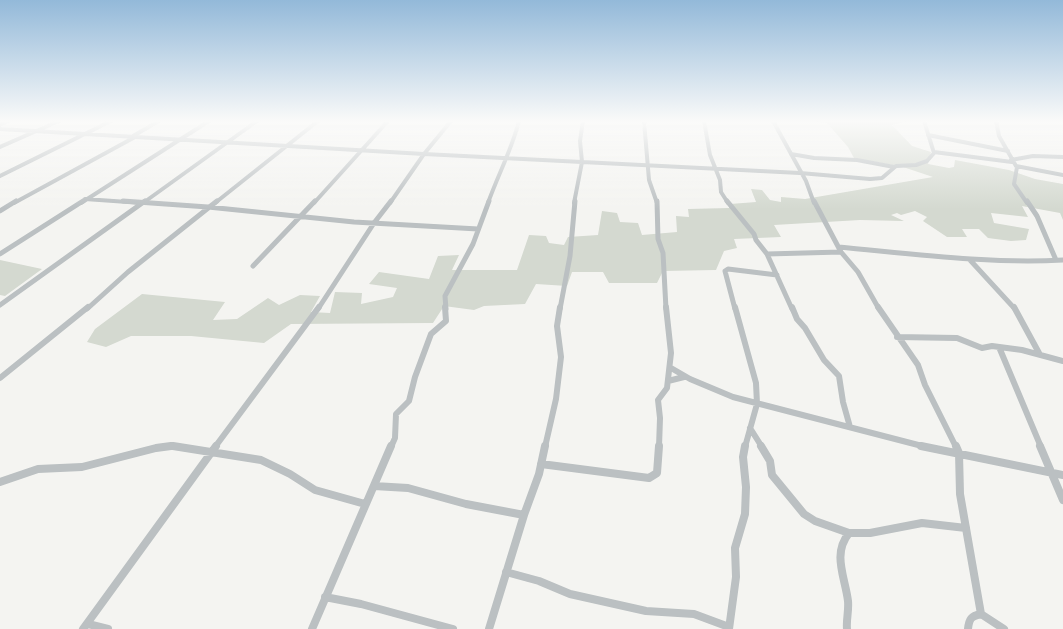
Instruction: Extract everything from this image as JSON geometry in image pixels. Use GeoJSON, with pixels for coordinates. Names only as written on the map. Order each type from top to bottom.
{"type":"FeatureCollection","features":[{"type":"Feature","properties":{"kind":"street"},"geometry":{"type":"LineString","coordinates":[[0,176],[53,150]]}},
{"type":"Feature","properties":{"kind":"street"},"geometry":{"type":"LineString","coordinates":[[0,211],[108,150]]}},
{"type":"Feature","properties":{"kind":"street"},"geometry":{"type":"LineString","coordinates":[[0,254],[163,150]]}},
{"type":"Feature","properties":{"kind":"street"},"geometry":{"type":"LineString","coordinates":[[0,305],[216,150]]}},
{"type":"Feature","properties":{"kind":"street"},"geometry":{"type":"LineString","coordinates":[[0,378],[72,322],[128,272],[208,207],[282,150]]}},
{"type":"Feature","properties":{"kind":"street"},"geometry":{"type":"LineString","coordinates":[[253,266],[302,216],[361,150]]}},
{"type":"Feature","properties":{"kind":"street"},"geometry":{"type":"LineString","coordinates":[[367,150],[647,164],[800,173],[839,178],[882,178],[894,167]]}},
{"type":"Feature","properties":{"kind":"street"},"geometry":{"type":"LineString","coordinates":[[108,629],[86,626],[212,452],[308,325],[374,223],[404,186],[427,150]]}},
{"type":"Feature","properties":{"kind":"street"},"geometry":{"type":"LineString","coordinates":[[312,629],[395,438],[396,414],[409,402],[415,377],[431,334],[446,321],[445,296],[466,259],[509,150]]}},
{"type":"Feature","properties":{"kind":"street"},"geometry":{"type":"LineString","coordinates":[[489,629],[541,464],[556,399],[561,357],[557,326],[571,248],[573,210],[582,162],[581,150]]}},
{"type":"Feature","properties":{"kind":"street"},"geometry":{"type":"LineString","coordinates":[[541,464],[649,478],[657,472],[660,440],[658,400],[667,388],[670,368],[663,253],[658,240],[656,201],[650,184],[646,150]]}},
{"type":"Feature","properties":{"kind":"street"},"geometry":{"type":"LineString","coordinates":[[711,150],[720,180],[720,192],[732,210],[754,234],[756,240],[767,254],[797,319],[805,328],[824,360],[841,381],[843,402],[850,427]]}},
{"type":"Feature","properties":{"kind":"street"},"geometry":{"type":"LineString","coordinates":[[789,150],[806,181],[810,195],[840,250],[858,272],[865,287],[918,365],[925,385],[958,452],[960,494],[982,614],[1004,629]]}},
{"type":"Feature","properties":{"kind":"street"},"geometry":{"type":"LineString","coordinates":[[1005,150],[1008,151],[1012,161],[1018,167],[1063,175]]}},
{"type":"Feature","properties":{"kind":"street"},"geometry":{"type":"LineString","coordinates":[[791,154],[814,158],[862,161],[894,167],[916,165],[927,161],[934,152],[1012,161],[1032,156],[1063,157]]}},
{"type":"Feature","properties":{"kind":"street"},"geometry":{"type":"LineString","coordinates":[[1018,167],[1014,184],[1037,216],[1056,260]]}},
{"type":"Feature","properties":{"kind":"street"},"geometry":{"type":"LineString","coordinates":[[85,199],[208,207],[374,223],[478,229]]}},
{"type":"Feature","properties":{"kind":"street"},"geometry":{"type":"LineString","coordinates":[[767,254],[840,250],[970,260],[1023,262],[1063,260]]}},
{"type":"Feature","properties":{"kind":"street"},"geometry":{"type":"LineString","coordinates":[[970,260],[1017,311],[1029,341],[1039,353]]}},
{"type":"Feature","properties":{"kind":"street"},"geometry":{"type":"LineString","coordinates":[[506,572],[539,581],[570,594],[646,611],[694,614],[729,628],[736,577],[735,548],[745,514],[746,487],[743,457],[757,404],[756,383],[725,271],[728,269],[777,275]]}},
{"type":"Feature","properties":{"kind":"street"},"geometry":{"type":"LineString","coordinates":[[897,336],[957,338],[982,348],[992,346],[1039,353],[1063,361]]}},
{"type":"Feature","properties":{"kind":"street"},"geometry":{"type":"LineString","coordinates":[[999,347],[1030,424],[1053,472],[1063,500]]}},
{"type":"Feature","properties":{"kind":"street"},"geometry":{"type":"LineString","coordinates":[[670,368],[684,377],[713,390],[757,404],[941,451],[958,452],[1063,475]]}},
{"type":"Feature","properties":{"kind":"street"},"geometry":{"type":"LineString","coordinates":[[668,381],[684,377]]}},
{"type":"Feature","properties":{"kind":"street"},"geometry":{"type":"LineString","coordinates":[[750,428],[770,461],[772,475],[804,514],[815,521],[849,533],[870,533],[922,522],[966,528]]}},
{"type":"Feature","properties":{"kind":"street"},"geometry":{"type":"LineString","coordinates":[[0,482],[38,469],[82,467],[156,448],[172,446],[261,460],[290,474],[315,490],[365,504]]}},
{"type":"Feature","properties":{"kind":"street"},"geometry":{"type":"LineString","coordinates":[[374,486],[408,488],[466,504],[524,515]]}},
{"type":"Feature","properties":{"kind":"street"},"geometry":{"type":"LineString","coordinates":[[847,629],[845,619],[848,604],[840,562],[841,544],[843,538],[849,533]]}},
{"type":"Feature","properties":{"kind":"street"},"geometry":{"type":"LineString","coordinates":[[325,597],[361,604],[453,629]]}},
{"type":"Feature","properties":{"kind":"street"},"geometry":{"type":"LineString","coordinates":[[968,629],[969,620],[973,616],[982,614]]}},
{"type":"Feature","properties":{"kind":"shaded area"},"geometry":{"type":"Polygon","coordinates":[[[850,150],[926,150],[931,152],[928,164],[949,168],[954,167],[955,160],[1009,170],[1035,179],[1063,184],[1063,220],[1060,213],[1022,206],[1028,217],[991,213],[994,223],[1029,229],[1026,240],[1011,241],[988,238],[979,229],[962,229],[967,237],[947,237],[923,221],[927,217],[915,211],[901,215],[897,213],[891,215],[904,221],[860,220],[774,225],[781,237],[734,239],[737,248],[724,251],[716,270],[663,271],[657,283],[609,283],[603,272],[572,272],[567,286],[536,284],[525,304],[484,306],[474,310],[444,306],[433,323],[291,324],[264,343],[191,336],[131,336],[106,347],[87,342],[95,329],[142,294],[225,302],[213,320],[237,319],[268,298],[279,305],[300,295],[320,296],[311,312],[330,313],[335,292],[362,293],[361,304],[393,297],[397,288],[369,284],[379,272],[429,279],[438,256],[459,255],[452,270],[517,270],[529,235],[546,236],[549,243],[564,245],[568,237],[598,235],[602,211],[617,213],[620,222],[638,223],[642,235],[677,232],[676,216],[689,217],[688,209],[729,208],[730,204],[756,202],[751,189],[762,190],[770,200],[781,202],[781,197],[805,199],[933,177],[903,167],[854,158],[850,150]]]}},
{"type":"Feature","properties":{"kind":"shaded area"},"geometry":{"type":"Polygon","coordinates":[[[0,260],[42,269],[5,296],[0,295],[0,260]]]}}]}
